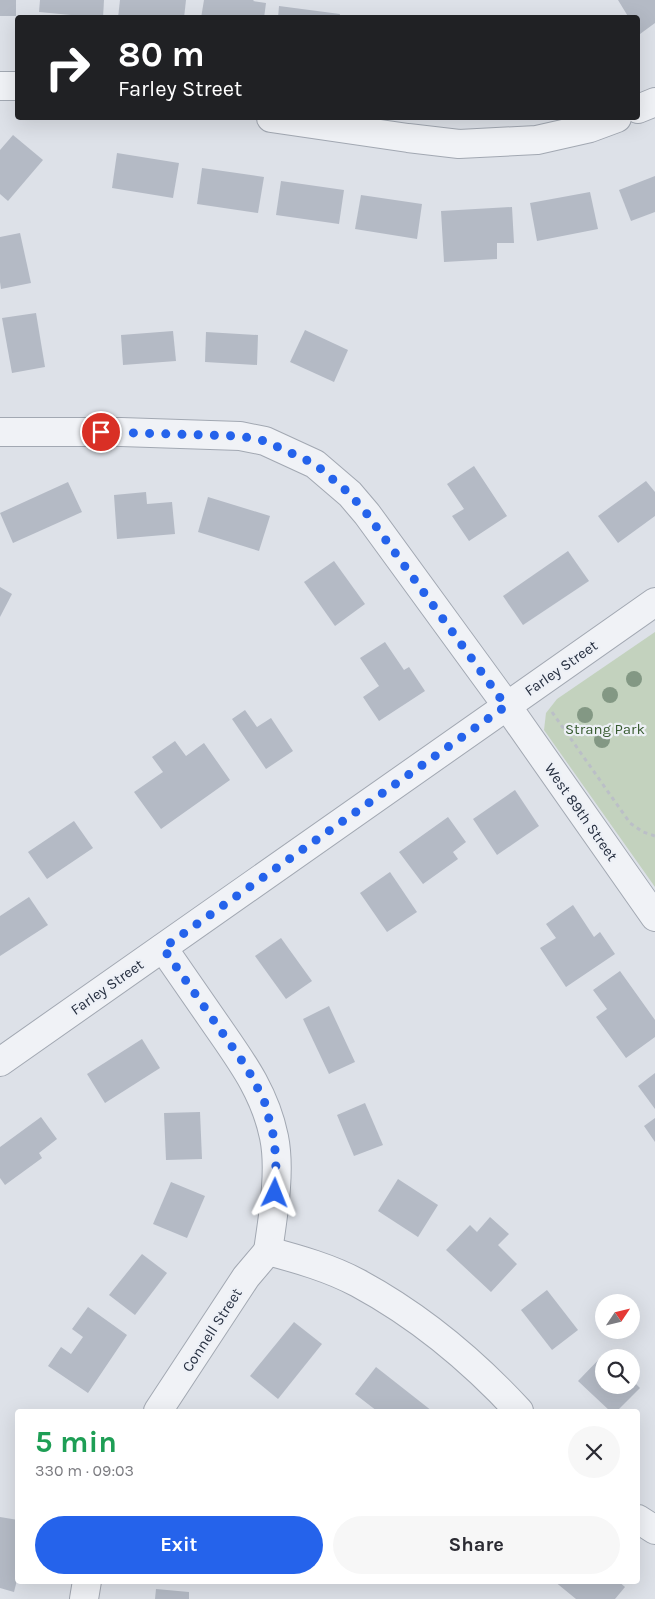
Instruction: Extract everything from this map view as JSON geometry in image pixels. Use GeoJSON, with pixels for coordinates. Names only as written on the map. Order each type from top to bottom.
{"type":"FeatureCollection","features":[{"type":"Feature","properties":{"kind":"street"},"geometry":{"type":"LineString","coordinates":[[0,86],[15,86]]}},
{"type":"Feature","properties":{"kind":"street"},"geometry":{"type":"LineString","coordinates":[[640,109],[655,102]]}},
{"type":"Feature","properties":{"kind":"street"},"geometry":{"type":"LineString","coordinates":[[284,120],[459,144],[536,140],[590,128],[612,120]]}},
{"type":"Feature","properties":{"kind":"street","name":"West 89th Street"},"geometry":{"type":"LineString","coordinates":[[0,432],[121,432],[240,436],[265,441],[315,464],[350,494],[367,514],[655,917]]}},
{"type":"Feature","properties":{"kind":"street","name":"Farley Street"},"geometry":{"type":"LineString","coordinates":[[0,1062],[655,602]]}},
{"type":"Feature","properties":{"kind":"street"},"geometry":{"type":"LineString","coordinates":[[163,948],[247,1068],[264,1100],[274,1138],[276,1162],[274,1208],[268,1250],[305,1260],[357,1282],[418,1320],[475,1366],[516,1409]]}},
{"type":"Feature","properties":{"kind":"street","name":"Connell Street"},"geometry":{"type":"LineString","coordinates":[[159,1409],[246,1277],[268,1250]]}},
{"type":"Feature","properties":{"kind":"street"},"geometry":{"type":"LineString","coordinates":[[640,1520],[655,1530]]}},
{"type":"Feature","properties":{"kind":"street"},"geometry":{"type":"LineString","coordinates":[[84,1599],[86,1584]]}},
{"type":"Feature","properties":{"kind":"path"},"geometry":{"type":"LineString","coordinates":[[552,712],[630,823],[643,832],[655,836]]}},
{"type":"Feature","properties":{"kind":"green space","name":"Strang Park"},"geometry":{"type":"Polygon","coordinates":[[[655,632],[655,887],[544,730],[546,713],[557,699],[655,632]]]}},
{"type":"Feature","properties":{"kind":"building"},"geometry":{"type":"Polygon","coordinates":[[[0,0],[16,0],[15,16],[0,16],[0,0]]]}},
{"type":"Feature","properties":{"kind":"building"},"geometry":{"type":"Polygon","coordinates":[[[40,0],[104,0],[103,15],[71,15],[39,12],[40,0]]]}},
{"type":"Feature","properties":{"kind":"building"},"geometry":{"type":"Polygon","coordinates":[[[120,0],[186,0],[184,15],[118,15],[120,0]]]}},
{"type":"Feature","properties":{"kind":"building"},"geometry":{"type":"Polygon","coordinates":[[[204,0],[254,0],[266,3],[264,15],[202,15],[204,0]]]}},
{"type":"Feature","properties":{"kind":"building"},"geometry":{"type":"Polygon","coordinates":[[[618,0],[655,0],[655,23],[640,34],[640,15],[627,15],[618,0]]]}},
{"type":"Feature","properties":{"kind":"building"},"geometry":{"type":"Polygon","coordinates":[[[279,6],[340,14],[340,15],[278,15],[279,6]]]}},
{"type":"Feature","properties":{"kind":"building"},"geometry":{"type":"Polygon","coordinates":[[[13,135],[43,160],[8,201],[0,194],[0,150],[13,135]]]}},
{"type":"Feature","properties":{"kind":"building"},"geometry":{"type":"Polygon","coordinates":[[[117,153],[179,163],[173,198],[112,188],[117,153]]]}},
{"type":"Feature","properties":{"kind":"building"},"geometry":{"type":"Polygon","coordinates":[[[202,168],[264,177],[258,213],[197,204],[202,168]]]}},
{"type":"Feature","properties":{"kind":"building"},"geometry":{"type":"Polygon","coordinates":[[[655,176],[655,212],[631,221],[619,190],[655,176]]]}},
{"type":"Feature","properties":{"kind":"building"},"geometry":{"type":"Polygon","coordinates":[[[281,181],[344,190],[339,224],[276,215],[281,181]]]}},
{"type":"Feature","properties":{"kind":"building"},"geometry":{"type":"Polygon","coordinates":[[[590,192],[598,229],[537,241],[530,203],[590,192]]]}},
{"type":"Feature","properties":{"kind":"building"},"geometry":{"type":"Polygon","coordinates":[[[361,195],[422,204],[417,239],[355,229],[361,195]]]}},
{"type":"Feature","properties":{"kind":"building"},"geometry":{"type":"Polygon","coordinates":[[[512,207],[514,243],[497,243],[497,259],[444,262],[441,211],[512,207]]]}},
{"type":"Feature","properties":{"kind":"building"},"geometry":{"type":"Polygon","coordinates":[[[20,233],[31,283],[1,289],[0,237],[20,233]]]}},
{"type":"Feature","properties":{"kind":"building"},"geometry":{"type":"Polygon","coordinates":[[[36,313],[45,367],[12,373],[2,318],[36,313]]]}},
{"type":"Feature","properties":{"kind":"building"},"geometry":{"type":"Polygon","coordinates":[[[305,330],[348,350],[334,382],[290,362],[305,330]]]}},
{"type":"Feature","properties":{"kind":"building"},"geometry":{"type":"Polygon","coordinates":[[[173,331],[176,361],[123,365],[121,335],[173,331]]]}},
{"type":"Feature","properties":{"kind":"building"},"geometry":{"type":"Polygon","coordinates":[[[206,332],[258,335],[257,365],[205,362],[206,332]]]}},
{"type":"Feature","properties":{"kind":"building"},"geometry":{"type":"Polygon","coordinates":[[[474,466],[507,516],[469,541],[452,516],[464,509],[447,484],[474,466]]]}},
{"type":"Feature","properties":{"kind":"building"},"geometry":{"type":"Polygon","coordinates":[[[646,481],[655,492],[655,516],[618,543],[598,516],[646,481]]]}},
{"type":"Feature","properties":{"kind":"building"},"geometry":{"type":"Polygon","coordinates":[[[68,482],[82,512],[13,543],[0,513],[68,482]]]}},
{"type":"Feature","properties":{"kind":"building"},"geometry":{"type":"Polygon","coordinates":[[[146,492],[147,504],[172,502],[175,534],[117,539],[114,495],[146,492]]]}},
{"type":"Feature","properties":{"kind":"building"},"geometry":{"type":"Polygon","coordinates":[[[208,497],[270,516],[259,551],[198,532],[208,497]]]}},
{"type":"Feature","properties":{"kind":"building"},"geometry":{"type":"Polygon","coordinates":[[[568,551],[589,581],[523,625],[503,596],[568,551]]]}},
{"type":"Feature","properties":{"kind":"building"},"geometry":{"type":"Polygon","coordinates":[[[334,561],[365,604],[335,626],[304,582],[334,561]]]}},
{"type":"Feature","properties":{"kind":"building"},"geometry":{"type":"Polygon","coordinates":[[[0,587],[12,594],[0,617],[0,587]]]}},
{"type":"Feature","properties":{"kind":"building"},"geometry":{"type":"Polygon","coordinates":[[[385,642],[404,670],[409,667],[425,691],[379,721],[363,697],[379,686],[360,658],[385,642]]]}},
{"type":"Feature","properties":{"kind":"building"},"geometry":{"type":"Polygon","coordinates":[[[245,710],[257,727],[271,718],[293,751],[266,769],[232,719],[245,710]]]}},
{"type":"Feature","properties":{"kind":"building"},"geometry":{"type":"Polygon","coordinates":[[[175,741],[186,756],[204,743],[230,780],[161,829],[134,792],[163,772],[152,757],[175,741]]]}},
{"type":"Feature","properties":{"kind":"building"},"geometry":{"type":"Polygon","coordinates":[[[515,790],[539,826],[497,855],[473,819],[515,790]]]}},
{"type":"Feature","properties":{"kind":"building"},"geometry":{"type":"Polygon","coordinates":[[[448,817],[466,842],[453,852],[458,859],[423,884],[399,852],[448,817]]]}},
{"type":"Feature","properties":{"kind":"building"},"geometry":{"type":"Polygon","coordinates":[[[74,821],[93,848],[47,879],[28,852],[74,821]]]}},
{"type":"Feature","properties":{"kind":"building"},"geometry":{"type":"Polygon","coordinates":[[[390,872],[417,912],[387,932],[360,893],[390,872]]]}},
{"type":"Feature","properties":{"kind":"building"},"geometry":{"type":"Polygon","coordinates":[[[29,897],[48,925],[0,956],[0,916],[29,897]]]}},
{"type":"Feature","properties":{"kind":"building"},"geometry":{"type":"Polygon","coordinates":[[[573,905],[594,937],[600,932],[615,954],[566,987],[540,948],[556,938],[546,924],[573,905]]]}},
{"type":"Feature","properties":{"kind":"building"},"geometry":{"type":"Polygon","coordinates":[[[281,938],[312,981],[286,999],[255,956],[281,938]]]}},
{"type":"Feature","properties":{"kind":"building"},"geometry":{"type":"Polygon","coordinates":[[[620,971],[655,1020],[655,1037],[626,1058],[596,1017],[607,1009],[593,990],[620,971]]]}},
{"type":"Feature","properties":{"kind":"building"},"geometry":{"type":"Polygon","coordinates":[[[329,1006],[355,1062],[329,1074],[303,1019],[329,1006]]]}},
{"type":"Feature","properties":{"kind":"building"},"geometry":{"type":"Polygon","coordinates":[[[142,1039],[160,1068],[105,1103],[87,1074],[142,1039]]]}},
{"type":"Feature","properties":{"kind":"building"},"geometry":{"type":"Polygon","coordinates":[[[655,1073],[655,1109],[638,1086],[655,1073]]]}},
{"type":"Feature","properties":{"kind":"building"},"geometry":{"type":"Polygon","coordinates":[[[365,1103],[383,1145],[354,1156],[337,1115],[365,1103]]]}},
{"type":"Feature","properties":{"kind":"building"},"geometry":{"type":"Polygon","coordinates":[[[200,1112],[202,1159],[166,1160],[164,1113],[200,1112]]]}},
{"type":"Feature","properties":{"kind":"building"},"geometry":{"type":"Polygon","coordinates":[[[41,1117],[57,1139],[39,1153],[42,1158],[5,1185],[0,1178],[0,1147],[41,1117]]]}},
{"type":"Feature","properties":{"kind":"building"},"geometry":{"type":"Polygon","coordinates":[[[655,1118],[655,1142],[644,1126],[655,1118]]]}},
{"type":"Feature","properties":{"kind":"building"},"geometry":{"type":"Polygon","coordinates":[[[398,1179],[438,1205],[418,1237],[378,1211],[398,1179]]]}},
{"type":"Feature","properties":{"kind":"building"},"geometry":{"type":"Polygon","coordinates":[[[171,1182],[205,1196],[187,1238],[153,1224],[171,1182]]]}},
{"type":"Feature","properties":{"kind":"building"},"geometry":{"type":"Polygon","coordinates":[[[490,1217],[509,1234],[498,1245],[517,1264],[491,1292],[446,1250],[470,1225],[477,1232],[490,1217]]]}},
{"type":"Feature","properties":{"kind":"building"},"geometry":{"type":"Polygon","coordinates":[[[142,1254],[167,1273],[135,1315],[109,1295],[142,1254]]]}},
{"type":"Feature","properties":{"kind":"building"},"geometry":{"type":"Polygon","coordinates":[[[547,1290],[578,1330],[552,1350],[521,1310],[547,1290]]]}},
{"type":"Feature","properties":{"kind":"building"},"geometry":{"type":"Polygon","coordinates":[[[88,1307],[127,1335],[88,1393],[48,1366],[61,1347],[71,1354],[83,1337],[72,1329],[88,1307]]]}},
{"type":"Feature","properties":{"kind":"building"},"geometry":{"type":"Polygon","coordinates":[[[294,1322],[322,1344],[278,1399],[250,1376],[294,1322]]]}},
{"type":"Feature","properties":{"kind":"building"},"geometry":{"type":"Polygon","coordinates":[[[595,1363],[595,1394],[634,1394],[619,1409],[608,1409],[578,1381],[595,1363]]]}},
{"type":"Feature","properties":{"kind":"building"},"geometry":{"type":"Polygon","coordinates":[[[376,1367],[429,1409],[374,1409],[355,1394],[376,1367]]]}},
{"type":"Feature","properties":{"kind":"building"},"geometry":{"type":"Polygon","coordinates":[[[0,1517],[15,1520],[16,1584],[14,1592],[0,1588],[0,1517]]]}},
{"type":"Feature","properties":{"kind":"building"},"geometry":{"type":"Polygon","coordinates":[[[558,1584],[622,1584],[625,1587],[615,1599],[576,1599],[558,1584]]]}},
{"type":"Feature","properties":{"kind":"building"},"geometry":{"type":"Polygon","coordinates":[[[156,1589],[189,1592],[189,1599],[155,1599],[156,1589]]]}},
{"type":"Feature","properties":{"kind":"route"},"geometry":{"type":"LineString","coordinates":[[101,432],[240,436],[265,441],[315,464],[350,494],[367,514],[506,706],[163,948],[247,1068],[264,1100],[274,1138],[276,1162],[275,1193]]}}]}
